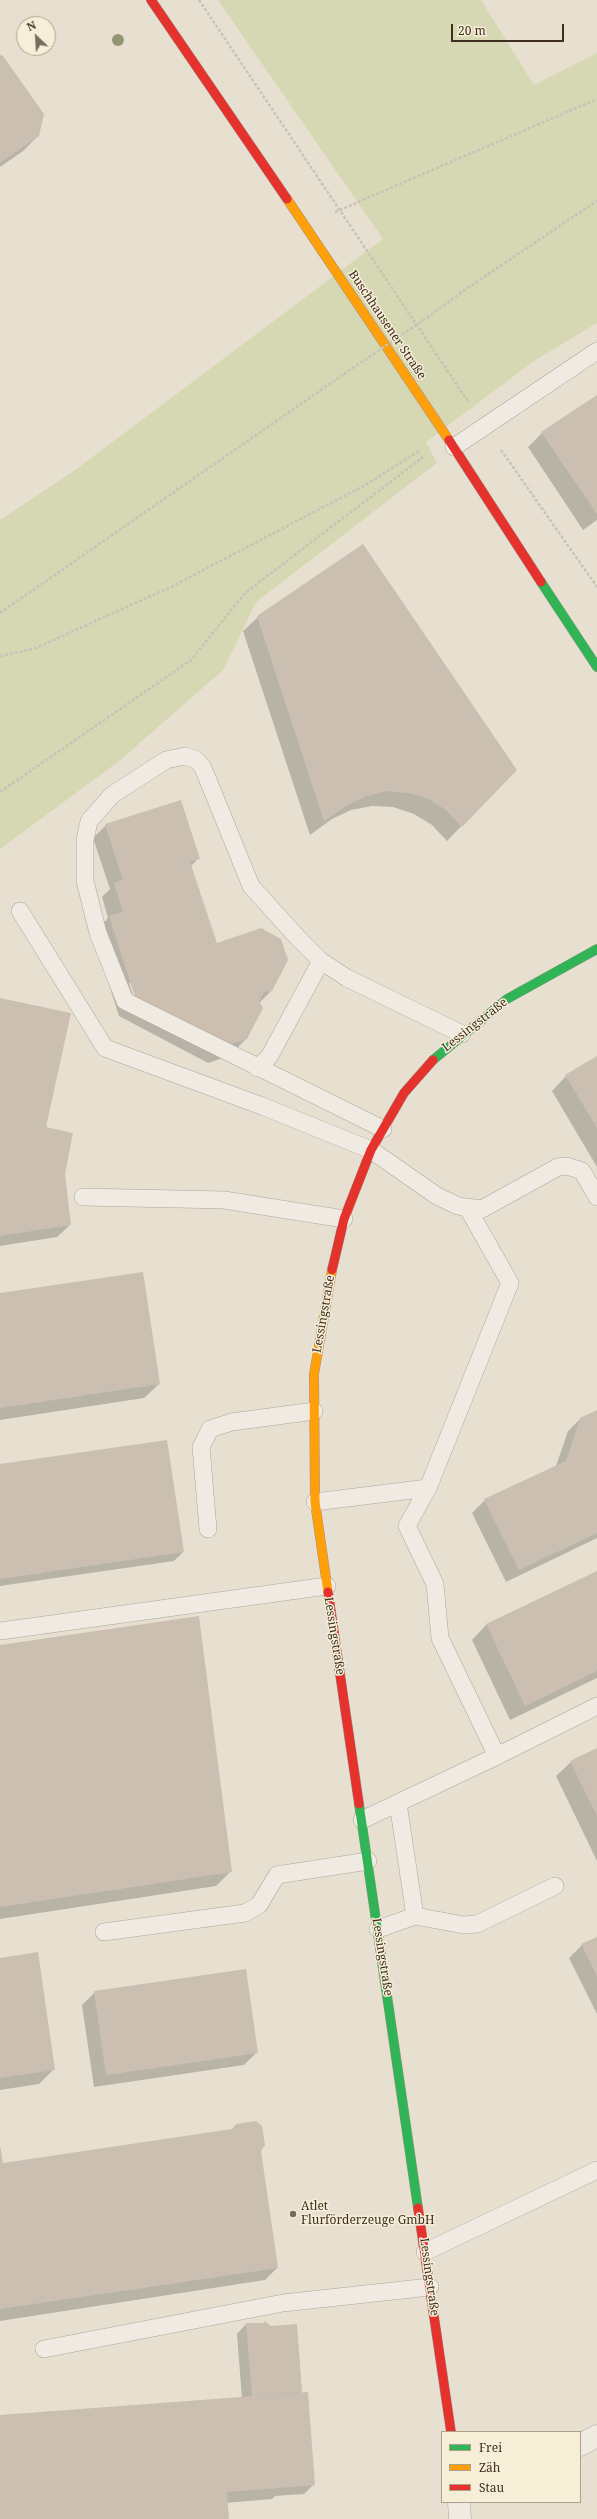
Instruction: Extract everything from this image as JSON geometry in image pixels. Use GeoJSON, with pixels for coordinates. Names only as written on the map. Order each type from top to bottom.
{"type":"FeatureCollection","features":[{"type":"Feature","properties":{"kind":"street","name":"Buschhausener Straße"},"geometry":{"type":"LineString","coordinates":[[151,0],[306,226],[449,440],[597,668]]}},
{"type":"Feature","properties":{"kind":"street","name":"Lessingstraße"},"geometry":{"type":"LineString","coordinates":[[451,2431],[315,1502],[315,1367],[328,1287],[344,1219],[371,1150],[404,1093],[431,1061],[462,1034],[508,999],[597,949]]}},
{"type":"Feature","properties":{"kind":"street"},"geometry":{"type":"LineString","coordinates":[[581,2444],[597,2436]]}},
{"type":"Feature","properties":{"kind":"street"},"geometry":{"type":"LineString","coordinates":[[459,2503],[460,2519]]}},
{"type":"Feature","properties":{"kind":"lane"},"geometry":{"type":"LineString","coordinates":[[449,440],[485,427],[597,351]]}},
{"type":"Feature","properties":{"kind":"lane"},"geometry":{"type":"LineString","coordinates":[[383,1129],[257,1068],[125,1001],[98,933],[86,881],[85,840],[89,821],[112,795],[166,760],[185,756],[195,758],[202,766],[251,886],[321,961],[348,978],[462,1034]]}},
{"type":"Feature","properties":{"kind":"lane"},"geometry":{"type":"LineString","coordinates":[[20,911],[105,1048],[262,1106],[371,1150],[437,1196],[458,1206],[482,1209],[558,1167],[568,1166],[582,1171],[597,1197]]}},
{"type":"Feature","properties":{"kind":"lane"},"geometry":{"type":"LineString","coordinates":[[257,1068],[269,1057],[321,961]]}},
{"type":"Feature","properties":{"kind":"lane"},"geometry":{"type":"LineString","coordinates":[[84,1197],[224,1200],[344,1219]]}},
{"type":"Feature","properties":{"kind":"lane"},"geometry":{"type":"LineString","coordinates":[[467,1207],[510,1283],[428,1488],[407,1526],[435,1584],[440,1638],[497,1756]]}},
{"type":"Feature","properties":{"kind":"lane"},"geometry":{"type":"LineString","coordinates":[[208,1529],[201,1447],[210,1430],[232,1422],[314,1411]]}},
{"type":"Feature","properties":{"kind":"lane"},"geometry":{"type":"LineString","coordinates":[[315,1502],[428,1488]]}},
{"type":"Feature","properties":{"kind":"lane"},"geometry":{"type":"LineString","coordinates":[[0,1631],[327,1586]]}},
{"type":"Feature","properties":{"kind":"lane"},"geometry":{"type":"LineString","coordinates":[[362,1820],[497,1756],[597,1706]]}},
{"type":"Feature","properties":{"kind":"lane"},"geometry":{"type":"LineString","coordinates":[[398,1802],[414,1916]]}},
{"type":"Feature","properties":{"kind":"lane"},"geometry":{"type":"LineString","coordinates":[[104,1932],[245,1912],[259,1905],[277,1875],[368,1861]]}},
{"type":"Feature","properties":{"kind":"lane"},"geometry":{"type":"LineString","coordinates":[[378,1929],[414,1916],[464,1925],[477,1924],[555,1886]]}},
{"type":"Feature","properties":{"kind":"lane"},"geometry":{"type":"LineString","coordinates":[[425,2252],[597,2170]]}},
{"type":"Feature","properties":{"kind":"lane"},"geometry":{"type":"LineString","coordinates":[[44,2349],[283,2303],[430,2287]]}},
{"type":"Feature","properties":{"kind":"path"},"geometry":{"type":"LineString","coordinates":[[199,0],[485,427],[597,587]]}},
{"type":"Feature","properties":{"kind":"path"},"geometry":{"type":"LineString","coordinates":[[306,226],[340,209],[597,99]]}},
{"type":"Feature","properties":{"kind":"path"},"geometry":{"type":"LineString","coordinates":[[0,613],[431,315],[466,289],[597,201]]}},
{"type":"Feature","properties":{"kind":"path"},"geometry":{"type":"LineString","coordinates":[[0,656],[36,648],[173,586],[449,440]]}},
{"type":"Feature","properties":{"kind":"path"},"geometry":{"type":"LineString","coordinates":[[0,792],[191,660],[245,593],[449,440]]}},
{"type":"Feature","properties":{"kind":"green space"},"geometry":{"type":"Polygon","coordinates":[[[218,0],[481,0],[534,85],[597,53],[597,323],[534,361],[426,442],[437,463],[256,602],[223,670],[118,762],[0,849],[0,520],[75,470],[383,239],[218,0]]]}},
{"type":"Feature","properties":{"kind":"building"},"geometry":{"type":"Polygon","coordinates":[[[0,55],[3,56],[44,114],[39,136],[0,163],[0,55]]]}},
{"type":"Feature","properties":{"kind":"building"},"geometry":{"type":"Polygon","coordinates":[[[597,395],[597,514],[541,432],[597,395]]]}},
{"type":"Feature","properties":{"kind":"building"},"geometry":{"type":"Polygon","coordinates":[[[363,544],[517,770],[462,827],[446,810],[429,799],[409,793],[387,791],[367,796],[348,805],[324,821],[257,616],[363,544]]]}},
{"type":"Feature","properties":{"kind":"building"},"geometry":{"type":"Polygon","coordinates":[[[181,800],[200,859],[190,862],[217,943],[261,928],[281,939],[288,960],[272,991],[264,992],[259,1001],[263,1008],[247,1039],[227,1045],[135,997],[109,916],[123,912],[114,883],[123,880],[105,824],[181,800]]]}},
{"type":"Feature","properties":{"kind":"building"},"geometry":{"type":"Polygon","coordinates":[[[0,998],[71,1013],[46,1127],[73,1133],[65,1174],[71,1225],[0,1236],[0,998]]]}},
{"type":"Feature","properties":{"kind":"building"},"geometry":{"type":"Polygon","coordinates":[[[597,1056],[597,1128],[565,1075],[597,1056]]]}},
{"type":"Feature","properties":{"kind":"building"},"geometry":{"type":"Polygon","coordinates":[[[143,1272],[160,1384],[0,1408],[0,1293],[143,1272]]]}},
{"type":"Feature","properties":{"kind":"building"},"geometry":{"type":"Polygon","coordinates":[[[597,1410],[597,1533],[519,1570],[484,1499],[566,1461],[580,1418],[597,1410]]]}},
{"type":"Feature","properties":{"kind":"building"},"geometry":{"type":"Polygon","coordinates":[[[167,1440],[184,1552],[0,1579],[0,1464],[167,1440]]]}},
{"type":"Feature","properties":{"kind":"building"},"geometry":{"type":"Polygon","coordinates":[[[597,1571],[597,1671],[525,1706],[486,1624],[597,1571]]]}},
{"type":"Feature","properties":{"kind":"building"},"geometry":{"type":"Polygon","coordinates":[[[199,1616],[232,1872],[0,1907],[0,1645],[199,1616]]]}},
{"type":"Feature","properties":{"kind":"building"},"geometry":{"type":"Polygon","coordinates":[[[597,1748],[597,1816],[570,1761],[597,1748]]]}},
{"type":"Feature","properties":{"kind":"building"},"geometry":{"type":"Polygon","coordinates":[[[597,1937],[597,1976],[581,1944],[597,1937]]]}},
{"type":"Feature","properties":{"kind":"building"},"geometry":{"type":"Polygon","coordinates":[[[38,1952],[55,2070],[0,2078],[0,1958],[38,1952]]]}},
{"type":"Feature","properties":{"kind":"building"},"geometry":{"type":"Polygon","coordinates":[[[246,1969],[258,2053],[106,2075],[94,1991],[246,1969]]]}},
{"type":"Feature","properties":{"kind":"building"},"geometry":{"type":"Polygon","coordinates":[[[256,2121],[262,2126],[265,2145],[261,2151],[278,2268],[0,2309],[0,2146],[3,2163],[232,2129],[236,2124],[256,2121]]]}},
{"type":"Feature","properties":{"kind":"building"},"geometry":{"type":"Polygon","coordinates":[[[265,2321],[271,2326],[297,2324],[302,2392],[252,2396],[246,2323],[263,2323],[265,2321]]]}},
{"type":"Feature","properties":{"kind":"building"},"geometry":{"type":"Polygon","coordinates":[[[308,2392],[315,2485],[227,2492],[229,2519],[0,2519],[0,2415],[308,2392]]]}},
{"type":"Feature","properties":{"kind":"traffic: fast"},"geometry":{"type":"LineString","coordinates":[[541,582],[597,667]]}},
{"type":"Feature","properties":{"kind":"traffic: fast"},"geometry":{"type":"LineString","coordinates":[[433,1060],[507,999],[597,949]]}},
{"type":"Feature","properties":{"kind":"traffic: fast"},"geometry":{"type":"LineString","coordinates":[[359,1804],[418,2208]]}},
{"type":"Feature","properties":{"kind":"traffic: slow"},"geometry":{"type":"LineString","coordinates":[[287,199],[449,440]]}},
{"type":"Feature","properties":{"kind":"traffic: slow"},"geometry":{"type":"LineString","coordinates":[[328,1592],[315,1502],[314,1374],[332,1270]]}},
{"type":"Feature","properties":{"kind":"traffic: jam"},"geometry":{"type":"LineString","coordinates":[[151,0],[287,199]]}},
{"type":"Feature","properties":{"kind":"traffic: jam"},"geometry":{"type":"LineString","coordinates":[[449,440],[541,582]]}},
{"type":"Feature","properties":{"kind":"traffic: jam"},"geometry":{"type":"LineString","coordinates":[[332,1270],[344,1219],[371,1150],[404,1093],[433,1060]]}},
{"type":"Feature","properties":{"kind":"traffic: jam"},"geometry":{"type":"LineString","coordinates":[[328,1592],[359,1804]]}},
{"type":"Feature","properties":{"kind":"traffic: jam"},"geometry":{"type":"LineString","coordinates":[[418,2208],[451,2431]]}},
{"type":"Feature","properties":{"kind":"place","name":"Atlet Flurförderzeuge GmbH"},"geometry":{"type":"Point","coordinates":[293,2214]}}]}
